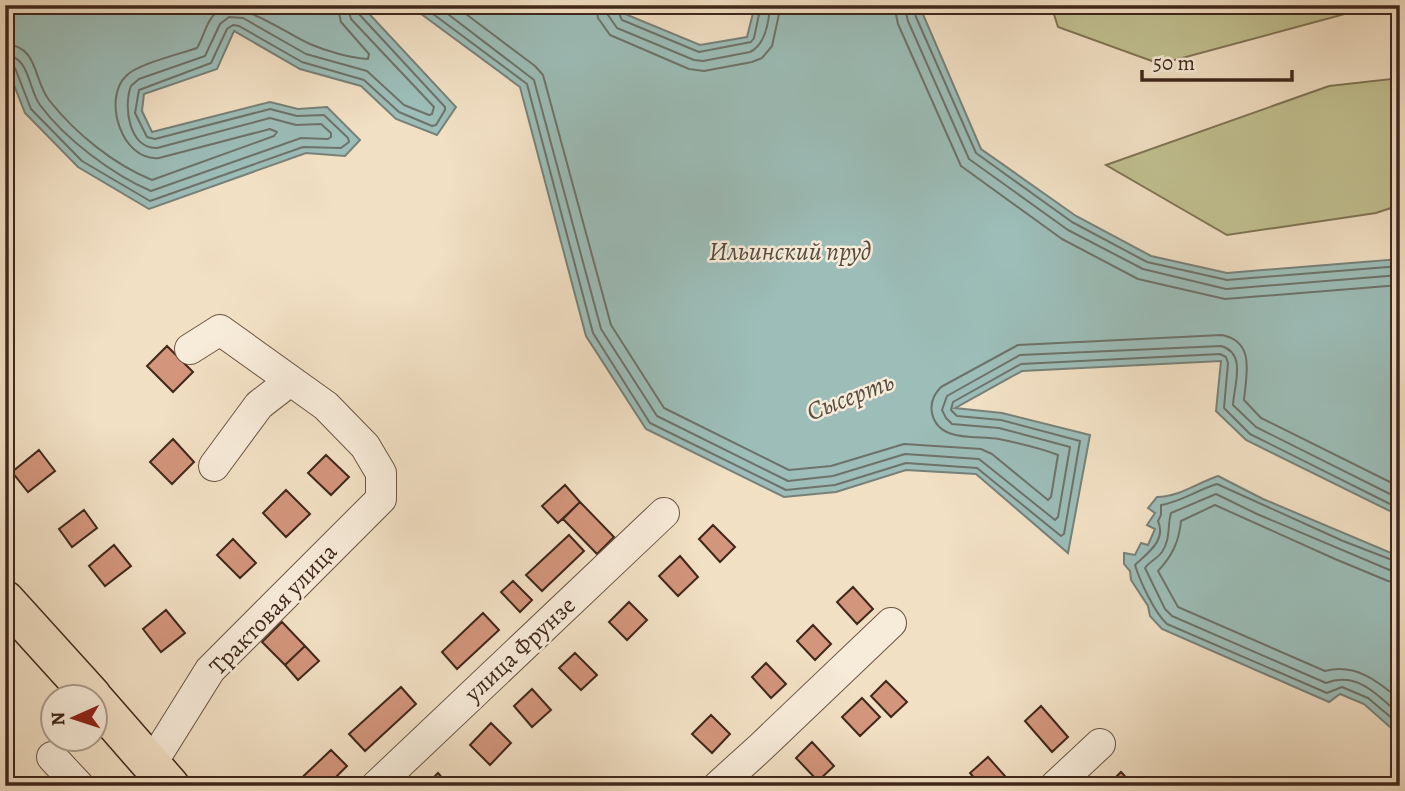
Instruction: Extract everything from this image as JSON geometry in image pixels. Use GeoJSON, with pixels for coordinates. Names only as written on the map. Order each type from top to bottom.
{"type":"FeatureCollection","features":[{"type":"Feature","properties":{"kind":"main road","name":"Трактовая улица"},"geometry":{"type":"LineString","coordinates":[[5,600],[79,682]]}},
{"type":"Feature","properties":{"kind":"main road","name":"Трактовая улица"},"geometry":{"type":"LineString","coordinates":[[108,715],[161,774]]}},
{"type":"Feature","properties":{"kind":"street"},"geometry":{"type":"LineString","coordinates":[[190,349],[220,330],[290,381],[259,405],[215,466]]}},
{"type":"Feature","properties":{"kind":"street","name":"Трактовая улица"},"geometry":{"type":"LineString","coordinates":[[161,774],[210,670],[381,499],[381,473],[365,446],[326,406],[290,381]]}},
{"type":"Feature","properties":{"kind":"street","name":"улица Фрунзе"},"geometry":{"type":"LineString","coordinates":[[376,786],[664,513]]}},
{"type":"Feature","properties":{"kind":"street"},"geometry":{"type":"LineString","coordinates":[[718,786],[891,623]]}},
{"type":"Feature","properties":{"kind":"street"},"geometry":{"type":"LineString","coordinates":[[1055,786],[1100,744]]}},
{"type":"Feature","properties":{"kind":"street"},"geometry":{"type":"LineString","coordinates":[[52,757],[79,786]]}},
{"type":"Feature","properties":{"kind":"shaded area"},"geometry":{"type":"Polygon","coordinates":[[[1051,5],[1378,5],[1160,64],[1058,27],[1051,5]]]}},
{"type":"Feature","properties":{"kind":"shaded area"},"geometry":{"type":"Polygon","coordinates":[[[1400,78],[1400,205],[1376,213],[1227,235],[1106,165],[1329,86],[1400,78]]]}},
{"type":"Feature","properties":{"kind":"water"},"geometry":{"type":"Polygon","coordinates":[[[5,5],[361,5],[456,107],[437,135],[396,119],[361,86],[300,69],[234,31],[217,69],[144,94],[142,111],[152,132],[270,102],[298,109],[327,107],[360,140],[345,156],[306,153],[149,209],[78,167],[25,113],[8,70],[5,70],[5,5]]]}},
{"type":"Feature","properties":{"kind":"water","name":"Ильинский пруд"},"geometry":{"type":"Polygon","coordinates":[[[409,5],[621,5],[625,14],[700,45],[747,37],[755,5],[919,5],[981,149],[1076,216],[1151,256],[1227,273],[1400,259],[1400,516],[1246,440],[1216,411],[1221,361],[1022,371],[955,408],[1002,413],[1090,435],[1068,553],[976,474],[906,470],[836,492],[784,497],[646,429],[586,336],[520,87],[409,5]]]}},
{"type":"Feature","properties":{"kind":"water"},"geometry":{"type":"Polygon","coordinates":[[[1218,476],[1263,499],[1396,555],[1400,560],[1400,733],[1364,704],[1340,694],[1329,702],[1162,629],[1150,616],[1148,606],[1124,564],[1124,553],[1135,555],[1141,543],[1148,545],[1155,529],[1147,525],[1155,513],[1148,508],[1157,497],[1180,492],[1218,476]]]}},
{"type":"Feature","properties":{"kind":"building"},"geometry":{"type":"Polygon","coordinates":[[[167,346],[193,372],[173,392],[147,366],[167,346]]]}},
{"type":"Feature","properties":{"kind":"building"},"geometry":{"type":"Polygon","coordinates":[[[173,439],[194,462],[172,484],[150,462],[173,439]]]}},
{"type":"Feature","properties":{"kind":"building"},"geometry":{"type":"Polygon","coordinates":[[[39,450],[55,471],[28,492],[12,472],[39,450]]]}},
{"type":"Feature","properties":{"kind":"building"},"geometry":{"type":"Polygon","coordinates":[[[326,455],[349,477],[331,495],[308,473],[326,455]]]}},
{"type":"Feature","properties":{"kind":"building"},"geometry":{"type":"Polygon","coordinates":[[[565,485],[580,502],[558,523],[542,506],[565,485]]]}},
{"type":"Feature","properties":{"kind":"building"},"geometry":{"type":"Polygon","coordinates":[[[286,490],[310,514],[286,537],[263,513],[286,490]]]}},
{"type":"Feature","properties":{"kind":"building"},"geometry":{"type":"Polygon","coordinates":[[[580,502],[614,537],[597,554],[563,519],[580,502]]]}},
{"type":"Feature","properties":{"kind":"building"},"geometry":{"type":"Polygon","coordinates":[[[84,510],[97,528],[72,547],[59,529],[84,510]]]}},
{"type":"Feature","properties":{"kind":"building"},"geometry":{"type":"Polygon","coordinates":[[[713,525],[735,547],[720,562],[699,539],[713,525]]]}},
{"type":"Feature","properties":{"kind":"building"},"geometry":{"type":"Polygon","coordinates":[[[569,535],[584,551],[542,591],[526,575],[569,535]]]}},
{"type":"Feature","properties":{"kind":"building"},"geometry":{"type":"Polygon","coordinates":[[[233,539],[256,563],[240,578],[217,555],[233,539]]]}},
{"type":"Feature","properties":{"kind":"building"},"geometry":{"type":"Polygon","coordinates":[[[114,545],[131,566],[105,586],[89,566],[114,545]]]}},
{"type":"Feature","properties":{"kind":"building"},"geometry":{"type":"Polygon","coordinates":[[[680,556],[698,577],[678,596],[659,576],[680,556]]]}},
{"type":"Feature","properties":{"kind":"building"},"geometry":{"type":"Polygon","coordinates":[[[513,581],[532,600],[520,612],[501,592],[513,581]]]}},
{"type":"Feature","properties":{"kind":"building"},"geometry":{"type":"Polygon","coordinates":[[[853,587],[873,609],[857,624],[837,602],[853,587]]]}},
{"type":"Feature","properties":{"kind":"building"},"geometry":{"type":"Polygon","coordinates":[[[629,602],[647,620],[627,640],[609,622],[629,602]]]}},
{"type":"Feature","properties":{"kind":"building"},"geometry":{"type":"Polygon","coordinates":[[[166,610],[185,633],[161,652],[143,629],[166,610]]]}},
{"type":"Feature","properties":{"kind":"building"},"geometry":{"type":"Polygon","coordinates":[[[483,613],[499,630],[457,669],[442,652],[483,613]]]}},
{"type":"Feature","properties":{"kind":"building"},"geometry":{"type":"Polygon","coordinates":[[[282,622],[305,646],[285,665],[262,642],[282,622]]]}},
{"type":"Feature","properties":{"kind":"building"},"geometry":{"type":"Polygon","coordinates":[[[813,625],[831,644],[815,660],[797,641],[813,625]]]}},
{"type":"Feature","properties":{"kind":"building"},"geometry":{"type":"Polygon","coordinates":[[[305,646],[319,661],[298,680],[285,665],[305,646]]]}},
{"type":"Feature","properties":{"kind":"building"},"geometry":{"type":"Polygon","coordinates":[[[575,653],[597,675],[581,690],[559,668],[575,653]]]}},
{"type":"Feature","properties":{"kind":"building"},"geometry":{"type":"Polygon","coordinates":[[[766,663],[786,684],[771,698],[752,677],[766,663]]]}},
{"type":"Feature","properties":{"kind":"building"},"geometry":{"type":"Polygon","coordinates":[[[886,681],[907,702],[891,717],[871,696],[886,681]]]}},
{"type":"Feature","properties":{"kind":"building"},"geometry":{"type":"Polygon","coordinates":[[[401,687],[416,704],[365,751],[349,734],[401,687]]]}},
{"type":"Feature","properties":{"kind":"building"},"geometry":{"type":"Polygon","coordinates":[[[532,689],[551,710],[532,727],[514,706],[532,689]]]}},
{"type":"Feature","properties":{"kind":"building"},"geometry":{"type":"Polygon","coordinates":[[[862,698],[880,717],[860,736],[842,717],[862,698]]]}},
{"type":"Feature","properties":{"kind":"building"},"geometry":{"type":"Polygon","coordinates":[[[1041,706],[1068,737],[1052,752],[1025,721],[1041,706]]]}},
{"type":"Feature","properties":{"kind":"building"},"geometry":{"type":"Polygon","coordinates":[[[711,715],[730,734],[712,753],[692,734],[711,715]]]}},
{"type":"Feature","properties":{"kind":"building"},"geometry":{"type":"Polygon","coordinates":[[[491,723],[511,743],[490,765],[470,745],[491,723]]]}},
{"type":"Feature","properties":{"kind":"building"},"geometry":{"type":"Polygon","coordinates":[[[812,742],[834,766],[818,781],[796,758],[812,742]]]}},
{"type":"Feature","properties":{"kind":"building"},"geometry":{"type":"Polygon","coordinates":[[[331,750],[347,766],[327,786],[293,786],[331,750]]]}},
{"type":"Feature","properties":{"kind":"building"},"geometry":{"type":"Polygon","coordinates":[[[988,757],[1012,784],[1010,786],[981,786],[970,773],[988,757]]]}},
{"type":"Feature","properties":{"kind":"building"},"geometry":{"type":"Polygon","coordinates":[[[1121,772],[1134,786],[1107,786],[1121,772]]]}},
{"type":"Feature","properties":{"kind":"building"},"geometry":{"type":"Polygon","coordinates":[[[438,773],[449,786],[425,786],[438,773]]]}},
{"type":"Feature","properties":{"kind":"water label","name":"Сысерть"},"geometry":{"type":"Point","coordinates":[850,396]}}]}
